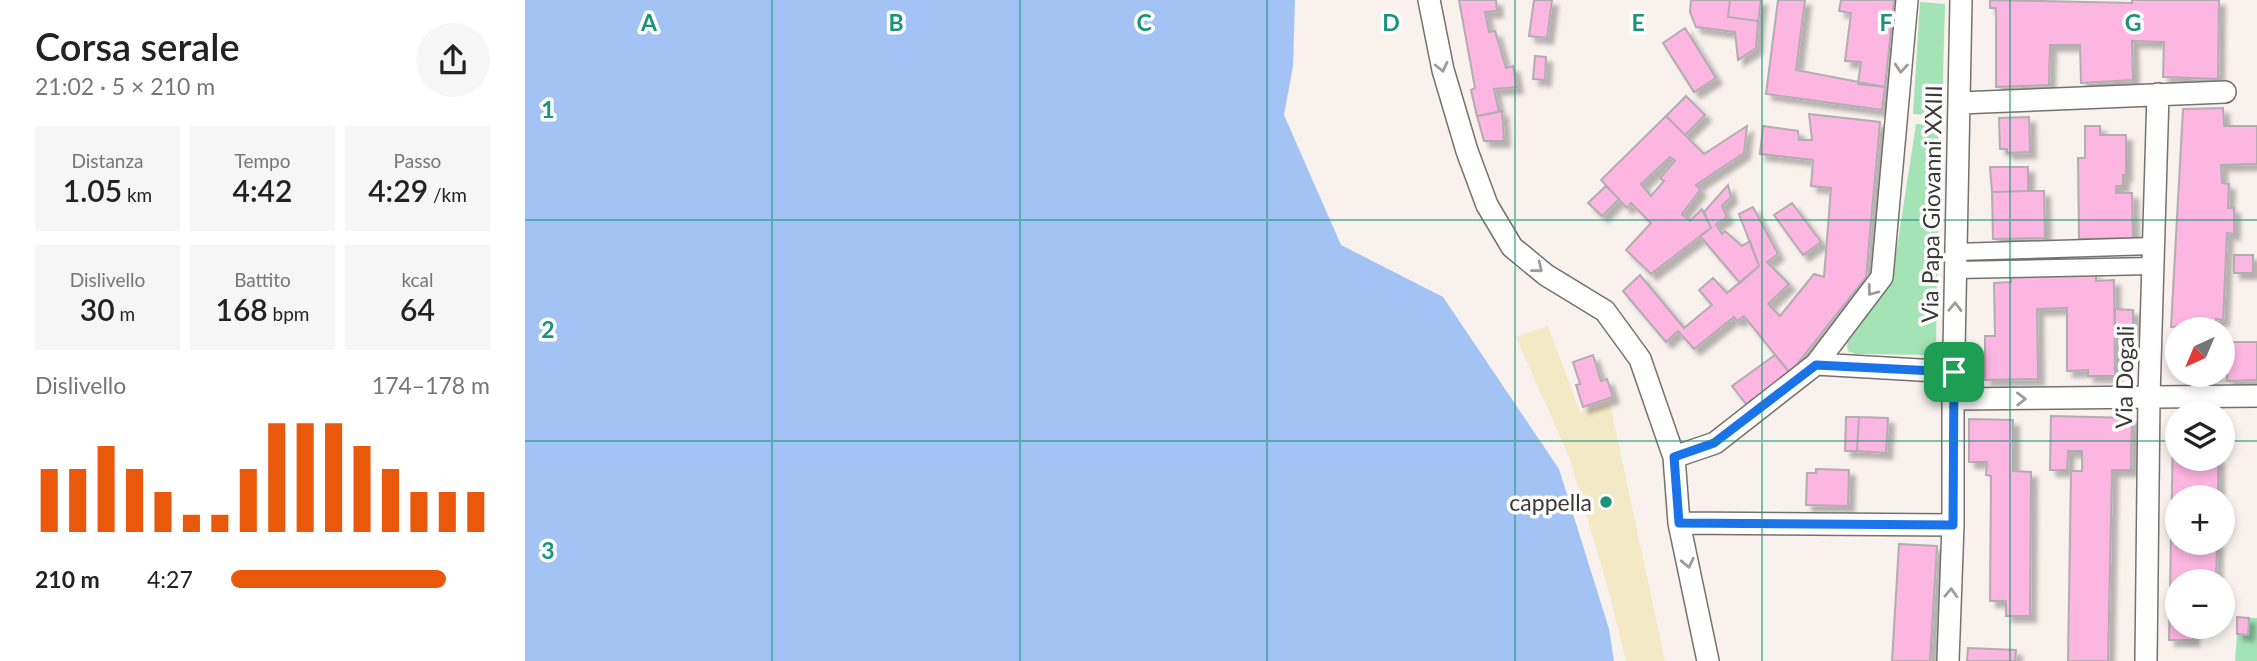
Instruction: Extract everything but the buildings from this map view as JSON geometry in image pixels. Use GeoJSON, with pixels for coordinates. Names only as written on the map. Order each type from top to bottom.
{"type":"FeatureCollection","features":[{"type":"Feature","properties":{"kind":"street"},"geometry":{"type":"LineString","coordinates":[[1429,0],[1443,70],[1467,151],[1487,205],[1512,247],[1546,275],[1605,311],[1640,359],[1674,457],[1679,523],[1708,661]]}},
{"type":"Feature","properties":{"kind":"street","name":"Via Papa Giovanni XXIII"},"geometry":{"type":"LineString","coordinates":[[1674,457],[1714,443],[1816,365],[1882,277],[1907,0]]}},
{"type":"Feature","properties":{"kind":"street","name":"Via Papa Giovanni XXIII"},"geometry":{"type":"LineString","coordinates":[[1948,661],[1953,525],[1961,0]]}},
{"type":"Feature","properties":{"kind":"street"},"geometry":{"type":"LineString","coordinates":[[1959,103],[2225,92]]}},
{"type":"Feature","properties":{"kind":"street","name":"Via Dogali"},"geometry":{"type":"LineString","coordinates":[[2146,661],[2149,397],[2158,94]]}},
{"type":"Feature","properties":{"kind":"street"},"geometry":{"type":"LineString","coordinates":[[1956,261],[2153,256]]}},
{"type":"Feature","properties":{"kind":"street"},"geometry":{"type":"LineString","coordinates":[[1816,365],[1954,372]]}},
{"type":"Feature","properties":{"kind":"street"},"geometry":{"type":"LineString","coordinates":[[1953,400],[2257,396]]}},
{"type":"Feature","properties":{"kind":"street"},"geometry":{"type":"LineString","coordinates":[[1679,523],[1953,525]]}},
{"type":"Feature","properties":{"kind":"green space"},"geometry":{"type":"Polygon","coordinates":[[[1920,2],[1945,4],[1942,116],[1913,114],[1920,2]]]}},
{"type":"Feature","properties":{"kind":"green space"},"geometry":{"type":"Polygon","coordinates":[[[1916,124],[1939,125],[1936,355],[1855,354],[1848,351],[1847,343],[1892,280],[1916,124]]]}},
{"type":"Feature","properties":{"kind":"green space"},"geometry":{"type":"Polygon","coordinates":[[[2249,618],[2257,618],[2257,661],[2235,661],[2237,634],[2248,635],[2249,618]]]}},
{"type":"Feature","properties":{"kind":"sand","name":"cappella"},"geometry":{"type":"Polygon","coordinates":[[[1548,326],[1580,412],[1610,404],[1665,661],[1626,661],[1570,459],[1516,337],[1548,326]]]}},
{"type":"Feature","properties":{"kind":"water"},"geometry":{"type":"Polygon","coordinates":[[[525,0],[1295,0],[1293,66],[1284,115],[1341,245],[1443,297],[1559,469],[1609,629],[1614,661],[525,661],[525,0]]]}},
{"type":"Feature","properties":{"kind":"place","name":"cappella"},"geometry":{"type":"Point","coordinates":[1606,502]}},
{"type":"Feature","properties":{"kind":"route"},"geometry":{"type":"LineString","coordinates":[[1816,365],[1954,372],[1953,525],[1679,523],[1674,457],[1714,443],[1816,365]]}}]}
